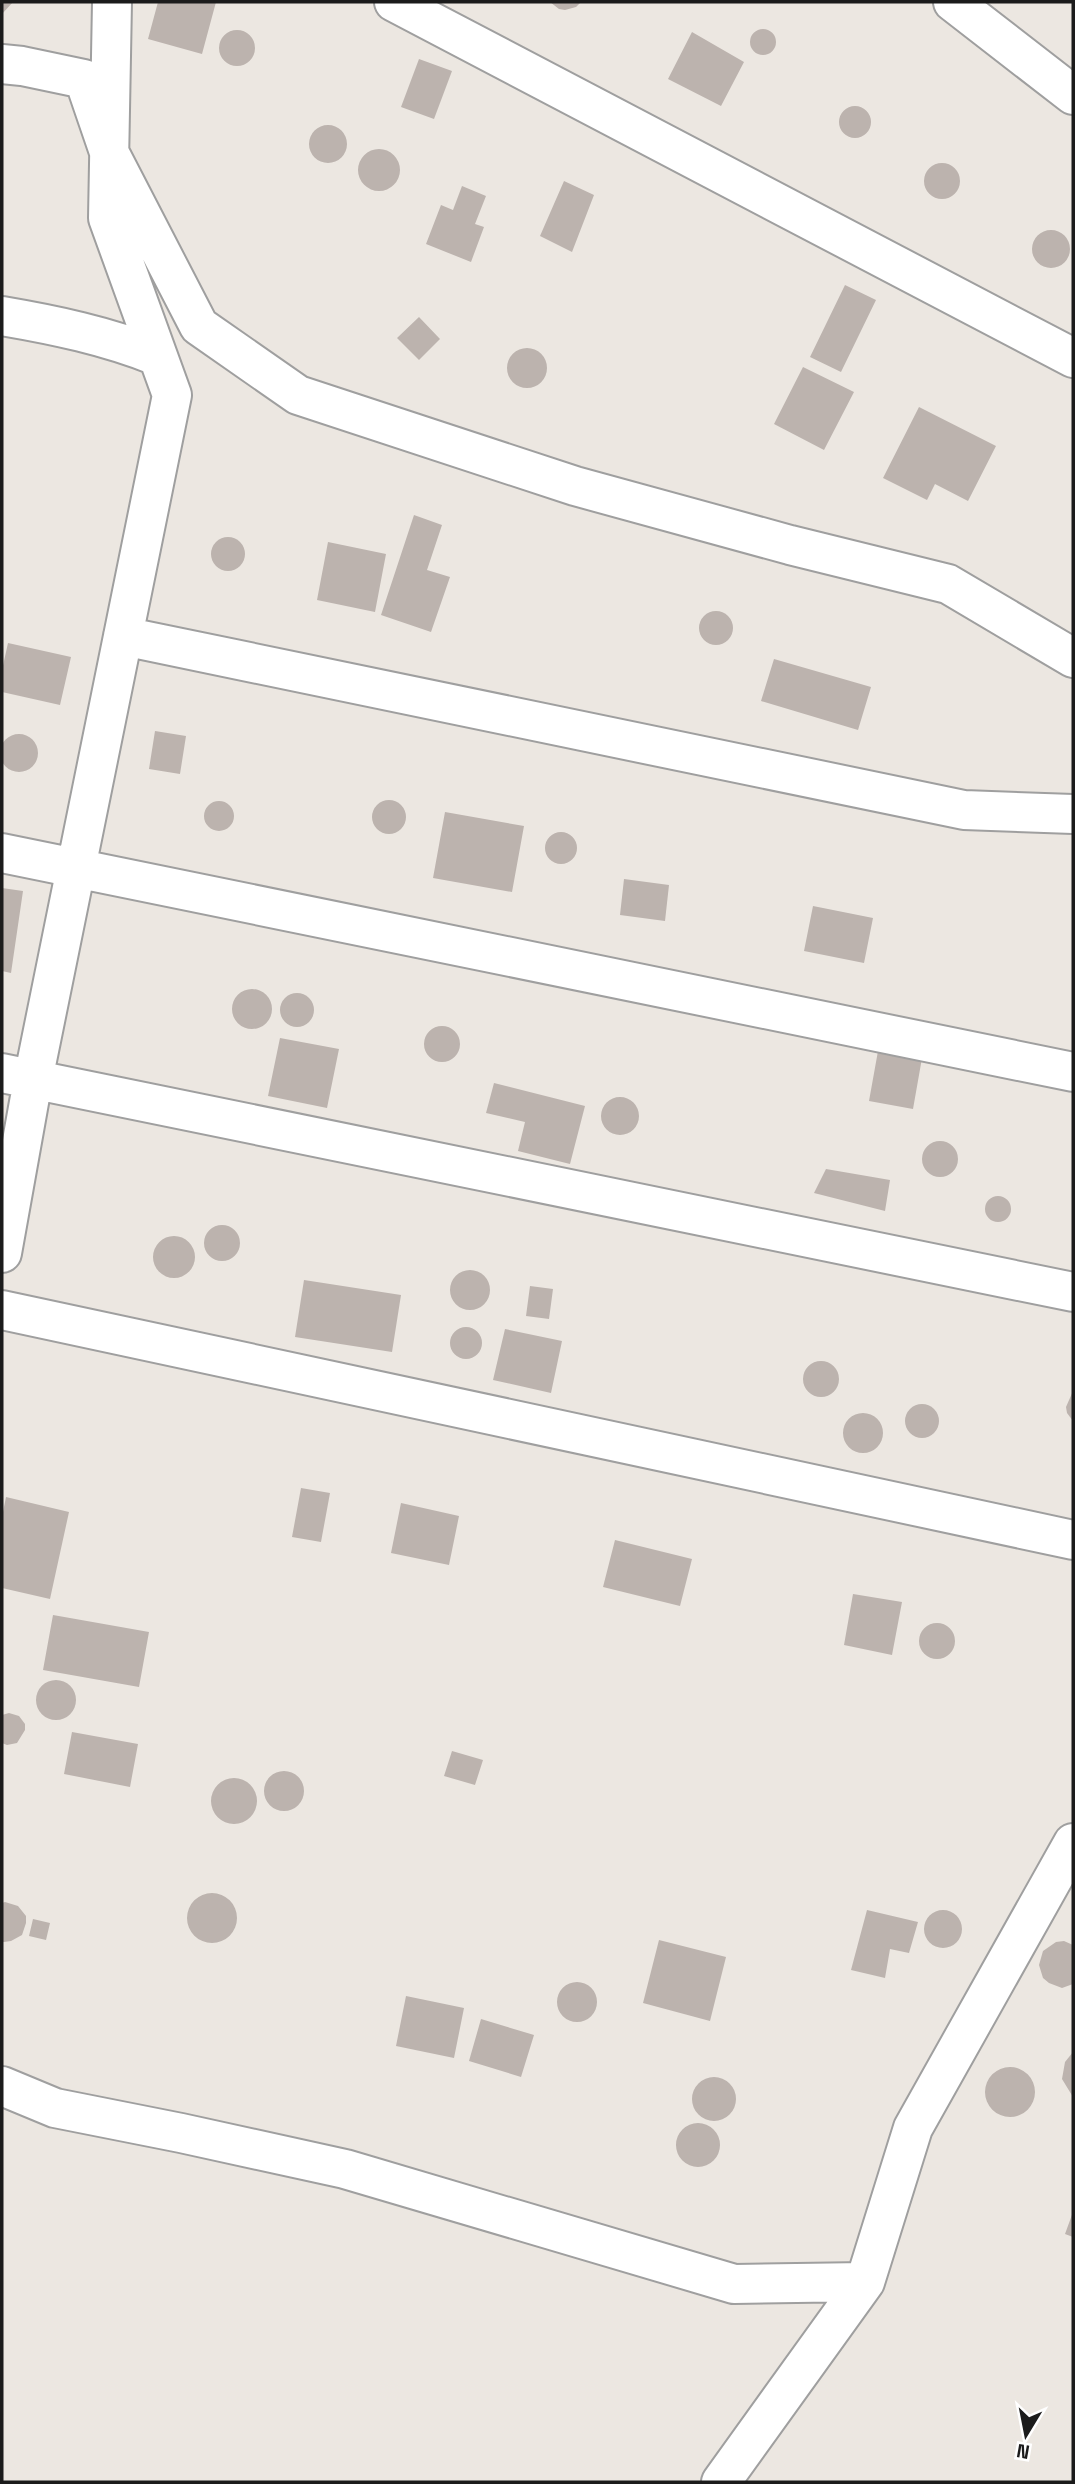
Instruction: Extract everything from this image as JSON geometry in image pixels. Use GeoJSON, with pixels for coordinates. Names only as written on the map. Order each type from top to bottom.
{"type":"FeatureCollection","features":[{"type":"Feature","properties":{"kind":"street"},"geometry":{"type":"LineString","coordinates":[[2,1253],[18,1076],[76,868],[172,395],[107,218],[112,2]]}},
{"type":"Feature","properties":{"kind":"street"},"geometry":{"type":"LineString","coordinates":[[394,2],[1073,358]]}},
{"type":"Feature","properties":{"kind":"street"},"geometry":{"type":"LineString","coordinates":[[953,2],[1073,95]]}},
{"type":"Feature","properties":{"kind":"street"},"geometry":{"type":"LineString","coordinates":[[2,64],[84,79],[109,152],[199,326],[298,395],[575,486],[790,545],[948,584],[1073,658]]}},
{"type":"Feature","properties":{"kind":"street"},"geometry":{"type":"LineString","coordinates":[[2,316],[64,326],[133,346],[157,356]]}},
{"type":"Feature","properties":{"kind":"street"},"geometry":{"type":"LineString","coordinates":[[123,636],[964,810],[1073,814]]}},
{"type":"Feature","properties":{"kind":"street"},"geometry":{"type":"LineString","coordinates":[[2,853],[1073,1072]]}},
{"type":"Feature","properties":{"kind":"street"},"geometry":{"type":"LineString","coordinates":[[18,1076],[1073,1292]]}},
{"type":"Feature","properties":{"kind":"street"},"geometry":{"type":"LineString","coordinates":[[2,1310],[1073,1540]]}},
{"type":"Feature","properties":{"kind":"street"},"geometry":{"type":"LineString","coordinates":[[721,2482],[865,2282],[913,2128],[1073,1843]]}},
{"type":"Feature","properties":{"kind":"street"},"geometry":{"type":"LineString","coordinates":[[2,2086],[55,2108],[345,2169],[734,2284],[865,2282]]}},
{"type":"Feature","properties":{"kind":"building"},"geometry":{"type":"Polygon","coordinates":[[[2,2],[13,2],[2,14],[2,2]]]}},
{"type":"Feature","properties":{"kind":"building"},"geometry":{"type":"Polygon","coordinates":[[[158,2],[216,2],[202,54],[148,39],[158,2]]]}},
{"type":"Feature","properties":{"kind":"building"},"geometry":{"type":"Polygon","coordinates":[[[550,2],[581,2],[576,7],[565,10],[550,2]]]}},
{"type":"Feature","properties":{"kind":"building"},"geometry":{"type":"Polygon","coordinates":[[[763,29],[772,33],[776,42],[772,51],[763,55],[754,51],[750,42],[754,33],[763,29]]]}},
{"type":"Feature","properties":{"kind":"building"},"geometry":{"type":"Polygon","coordinates":[[[237,30],[250,35],[255,48],[250,61],[237,66],[224,61],[219,48],[224,35],[237,30]]]}},
{"type":"Feature","properties":{"kind":"building"},"geometry":{"type":"Polygon","coordinates":[[[692,32],[744,62],[721,106],[668,79],[692,32]]]}},
{"type":"Feature","properties":{"kind":"building"},"geometry":{"type":"Polygon","coordinates":[[[419,59],[452,71],[434,119],[401,107],[419,59]]]}},
{"type":"Feature","properties":{"kind":"building"},"geometry":{"type":"Polygon","coordinates":[[[855,106],[867,110],[871,122],[867,134],[855,138],[843,134],[839,122],[843,110],[855,106]]]}},
{"type":"Feature","properties":{"kind":"building"},"geometry":{"type":"Polygon","coordinates":[[[328,125],[341,131],[347,144],[341,157],[328,163],[315,157],[309,144],[315,131],[328,125]]]}},
{"type":"Feature","properties":{"kind":"building"},"geometry":{"type":"Polygon","coordinates":[[[379,149],[394,155],[400,170],[394,185],[379,191],[364,185],[358,170],[364,155],[379,149]]]}},
{"type":"Feature","properties":{"kind":"building"},"geometry":{"type":"Polygon","coordinates":[[[942,163],[955,168],[960,181],[955,194],[942,199],[929,194],[924,181],[929,168],[942,163]]]}},
{"type":"Feature","properties":{"kind":"building"},"geometry":{"type":"Polygon","coordinates":[[[564,181],[594,195],[572,252],[540,236],[564,181]]]}},
{"type":"Feature","properties":{"kind":"building"},"geometry":{"type":"Polygon","coordinates":[[[462,186],[486,196],[475,224],[484,227],[471,262],[426,244],[441,205],[453,210],[462,186]]]}},
{"type":"Feature","properties":{"kind":"building"},"geometry":{"type":"Polygon","coordinates":[[[1051,230],[1065,235],[1070,249],[1065,263],[1051,268],[1037,263],[1032,249],[1037,235],[1051,230]]]}},
{"type":"Feature","properties":{"kind":"building"},"geometry":{"type":"Polygon","coordinates":[[[845,285],[876,300],[841,372],[810,357],[845,285]]]}},
{"type":"Feature","properties":{"kind":"building"},"geometry":{"type":"Polygon","coordinates":[[[419,317],[440,339],[419,360],[397,338],[419,317]]]}},
{"type":"Feature","properties":{"kind":"building"},"geometry":{"type":"Polygon","coordinates":[[[527,348],[541,354],[547,368],[541,382],[527,388],[513,382],[507,368],[513,354],[527,348]]]}},
{"type":"Feature","properties":{"kind":"building"},"geometry":{"type":"Polygon","coordinates":[[[803,367],[854,392],[824,450],[774,424],[803,367]]]}},
{"type":"Feature","properties":{"kind":"building"},"geometry":{"type":"Polygon","coordinates":[[[919,407],[996,446],[968,501],[935,484],[927,500],[883,478],[919,407]]]}},
{"type":"Feature","properties":{"kind":"building"},"geometry":{"type":"Polygon","coordinates":[[[414,515],[442,525],[427,570],[450,577],[431,632],[381,615],[414,515]]]}},
{"type":"Feature","properties":{"kind":"building"},"geometry":{"type":"Polygon","coordinates":[[[228,537],[240,542],[245,554],[240,566],[228,571],[216,566],[211,554],[216,542],[228,537]]]}},
{"type":"Feature","properties":{"kind":"building"},"geometry":{"type":"Polygon","coordinates":[[[328,542],[386,554],[375,612],[317,600],[328,542]]]}},
{"type":"Feature","properties":{"kind":"building"},"geometry":{"type":"Polygon","coordinates":[[[716,611],[728,616],[733,628],[728,640],[716,645],[704,640],[699,628],[704,616],[716,611]]]}},
{"type":"Feature","properties":{"kind":"building"},"geometry":{"type":"Polygon","coordinates":[[[8,643],[71,657],[60,705],[2,692],[2,670],[8,643]]]}},
{"type":"Feature","properties":{"kind":"building"},"geometry":{"type":"Polygon","coordinates":[[[774,659],[871,687],[858,730],[761,701],[774,659]]]}},
{"type":"Feature","properties":{"kind":"building"},"geometry":{"type":"Polygon","coordinates":[[[155,731],[186,736],[180,774],[149,769],[155,731]]]}},
{"type":"Feature","properties":{"kind":"building"},"geometry":{"type":"Polygon","coordinates":[[[19,734],[32,740],[38,753],[32,766],[19,772],[6,766],[0,753],[6,740],[19,734]]]}},
{"type":"Feature","properties":{"kind":"building"},"geometry":{"type":"Polygon","coordinates":[[[389,800],[401,805],[406,817],[401,829],[389,834],[377,829],[372,817],[377,805],[389,800]]]}},
{"type":"Feature","properties":{"kind":"building"},"geometry":{"type":"Polygon","coordinates":[[[219,801],[229,806],[234,816],[229,826],[219,831],[209,826],[204,816],[209,806],[219,801]]]}},
{"type":"Feature","properties":{"kind":"building"},"geometry":{"type":"Polygon","coordinates":[[[445,812],[524,826],[512,892],[433,878],[445,812]]]}},
{"type":"Feature","properties":{"kind":"building"},"geometry":{"type":"Polygon","coordinates":[[[561,832],[572,837],[577,848],[572,859],[561,864],[550,859],[545,848],[550,837],[561,832]]]}},
{"type":"Feature","properties":{"kind":"building"},"geometry":{"type":"Polygon","coordinates":[[[624,879],[669,885],[665,921],[620,915],[624,879]]]}},
{"type":"Feature","properties":{"kind":"building"},"geometry":{"type":"Polygon","coordinates":[[[2,888],[23,891],[11,973],[2,971],[2,888]]]}},
{"type":"Feature","properties":{"kind":"building"},"geometry":{"type":"Polygon","coordinates":[[[813,906],[873,918],[864,963],[804,951],[813,906]]]}},
{"type":"Feature","properties":{"kind":"building"},"geometry":{"type":"Polygon","coordinates":[[[252,989],[266,995],[272,1009],[266,1023],[252,1029],[238,1023],[232,1009],[238,995],[252,989]]]}},
{"type":"Feature","properties":{"kind":"building"},"geometry":{"type":"Polygon","coordinates":[[[297,993],[309,998],[314,1010],[309,1022],[297,1027],[285,1022],[280,1010],[285,998],[297,993]]]}},
{"type":"Feature","properties":{"kind":"building"},"geometry":{"type":"Polygon","coordinates":[[[442,1026],[455,1031],[460,1044],[455,1057],[442,1062],[429,1057],[424,1044],[429,1031],[442,1026]]]}},
{"type":"Feature","properties":{"kind":"building"},"geometry":{"type":"Polygon","coordinates":[[[280,1038],[339,1049],[327,1108],[268,1096],[280,1038]]]}},
{"type":"Feature","properties":{"kind":"building"},"geometry":{"type":"Polygon","coordinates":[[[878,1051],[922,1058],[913,1109],[869,1101],[878,1051]]]}},
{"type":"Feature","properties":{"kind":"building"},"geometry":{"type":"Polygon","coordinates":[[[494,1083],[585,1106],[570,1164],[518,1151],[525,1122],[486,1113],[494,1083]]]}},
{"type":"Feature","properties":{"kind":"building"},"geometry":{"type":"Polygon","coordinates":[[[620,1097],[634,1102],[639,1116],[634,1130],[620,1135],[606,1130],[601,1116],[606,1102],[620,1097]]]}},
{"type":"Feature","properties":{"kind":"building"},"geometry":{"type":"Polygon","coordinates":[[[940,1141],[953,1146],[958,1159],[953,1172],[940,1177],[927,1172],[922,1159],[927,1146],[940,1141]]]}},
{"type":"Feature","properties":{"kind":"building"},"geometry":{"type":"Polygon","coordinates":[[[826,1169],[890,1180],[885,1211],[814,1193],[826,1169]]]}},
{"type":"Feature","properties":{"kind":"building"},"geometry":{"type":"Polygon","coordinates":[[[998,1196],[1007,1200],[1011,1209],[1007,1218],[998,1222],[989,1218],[985,1209],[989,1200],[998,1196]]]}},
{"type":"Feature","properties":{"kind":"building"},"geometry":{"type":"Polygon","coordinates":[[[222,1225],[235,1230],[240,1243],[235,1256],[222,1261],[209,1256],[204,1243],[209,1230],[222,1225]]]}},
{"type":"Feature","properties":{"kind":"building"},"geometry":{"type":"Polygon","coordinates":[[[174,1236],[189,1242],[195,1257],[189,1272],[174,1278],[159,1272],[153,1257],[159,1242],[174,1236]]]}},
{"type":"Feature","properties":{"kind":"building"},"geometry":{"type":"Polygon","coordinates":[[[470,1270],[478,1271],[484,1276],[489,1282],[489,1298],[484,1304],[478,1309],[470,1310],[462,1309],[456,1304],[451,1298],[450,1290],[451,1282],[456,1276],[462,1271],[470,1270]]]}},
{"type":"Feature","properties":{"kind":"building"},"geometry":{"type":"Polygon","coordinates":[[[304,1280],[401,1295],[392,1352],[295,1337],[304,1280]]]}},
{"type":"Feature","properties":{"kind":"building"},"geometry":{"type":"Polygon","coordinates":[[[530,1286],[553,1289],[549,1319],[526,1316],[530,1286]]]}},
{"type":"Feature","properties":{"kind":"building"},"geometry":{"type":"Polygon","coordinates":[[[466,1327],[478,1331],[482,1343],[478,1355],[466,1359],[454,1355],[450,1343],[454,1331],[466,1327]]]}},
{"type":"Feature","properties":{"kind":"building"},"geometry":{"type":"Polygon","coordinates":[[[505,1329],[562,1341],[551,1393],[493,1380],[505,1329]]]}},
{"type":"Feature","properties":{"kind":"building"},"geometry":{"type":"Polygon","coordinates":[[[821,1361],[834,1366],[839,1379],[834,1392],[821,1397],[808,1392],[803,1379],[808,1366],[821,1361]]]}},
{"type":"Feature","properties":{"kind":"building"},"geometry":{"type":"Polygon","coordinates":[[[1073,1391],[1073,1421],[1066,1407],[1073,1391]]]}},
{"type":"Feature","properties":{"kind":"building"},"geometry":{"type":"Polygon","coordinates":[[[922,1404],[934,1409],[939,1421],[934,1433],[922,1438],[910,1433],[905,1421],[910,1409],[922,1404]]]}},
{"type":"Feature","properties":{"kind":"building"},"geometry":{"type":"Polygon","coordinates":[[[863,1413],[871,1414],[877,1419],[882,1425],[882,1441],[877,1447],[871,1452],[863,1453],[855,1452],[849,1447],[844,1441],[843,1433],[844,1425],[849,1419],[855,1414],[863,1413]]]}},
{"type":"Feature","properties":{"kind":"building"},"geometry":{"type":"Polygon","coordinates":[[[301,1488],[330,1493],[321,1542],[292,1537],[301,1488]]]}},
{"type":"Feature","properties":{"kind":"building"},"geometry":{"type":"Polygon","coordinates":[[[6,1497],[69,1512],[50,1599],[2,1588],[2,1517],[6,1497]]]}},
{"type":"Feature","properties":{"kind":"building"},"geometry":{"type":"Polygon","coordinates":[[[401,1503],[459,1516],[449,1565],[391,1553],[401,1503]]]}},
{"type":"Feature","properties":{"kind":"building"},"geometry":{"type":"Polygon","coordinates":[[[615,1540],[692,1559],[680,1606],[603,1587],[615,1540]]]}},
{"type":"Feature","properties":{"kind":"building"},"geometry":{"type":"Polygon","coordinates":[[[853,1594],[902,1602],[892,1655],[844,1645],[853,1594]]]}},
{"type":"Feature","properties":{"kind":"building"},"geometry":{"type":"Polygon","coordinates":[[[53,1615],[149,1632],[139,1687],[43,1670],[53,1615]]]}},
{"type":"Feature","properties":{"kind":"building"},"geometry":{"type":"Polygon","coordinates":[[[937,1623],[950,1628],[955,1641],[950,1654],[937,1659],[924,1654],[919,1641],[924,1628],[937,1623]]]}},
{"type":"Feature","properties":{"kind":"building"},"geometry":{"type":"Polygon","coordinates":[[[56,1680],[70,1686],[76,1700],[70,1714],[56,1720],[42,1714],[36,1700],[42,1686],[56,1680]]]}},
{"type":"Feature","properties":{"kind":"building"},"geometry":{"type":"Polygon","coordinates":[[[9,1713],[19,1716],[25,1724],[25,1730],[17,1743],[7,1745],[2,1743],[2,1715],[9,1713]]]}},
{"type":"Feature","properties":{"kind":"building"},"geometry":{"type":"Polygon","coordinates":[[[72,1732],[138,1744],[130,1787],[64,1774],[72,1732]]]}},
{"type":"Feature","properties":{"kind":"building"},"geometry":{"type":"Polygon","coordinates":[[[452,1751],[483,1760],[475,1785],[444,1776],[452,1751]]]}},
{"type":"Feature","properties":{"kind":"building"},"geometry":{"type":"Polygon","coordinates":[[[284,1771],[292,1772],[298,1777],[303,1783],[303,1799],[298,1805],[292,1810],[284,1811],[276,1810],[270,1805],[265,1799],[264,1791],[265,1783],[270,1777],[276,1772],[284,1771]]]}},
{"type":"Feature","properties":{"kind":"building"},"geometry":{"type":"Polygon","coordinates":[[[234,1778],[250,1785],[257,1801],[250,1817],[234,1824],[218,1817],[211,1801],[218,1785],[234,1778]]]}},
{"type":"Feature","properties":{"kind":"building"},"geometry":{"type":"Polygon","coordinates":[[[212,1893],[230,1900],[237,1918],[230,1936],[212,1943],[194,1936],[187,1918],[194,1900],[212,1893]]]}},
{"type":"Feature","properties":{"kind":"building"},"geometry":{"type":"Polygon","coordinates":[[[2,1903],[18,1906],[26,1916],[26,1923],[22,1935],[2,1942],[2,1903]]]}},
{"type":"Feature","properties":{"kind":"building"},"geometry":{"type":"Polygon","coordinates":[[[867,1910],[918,1922],[909,1953],[890,1949],[885,1978],[851,1970],[867,1910]]]}},
{"type":"Feature","properties":{"kind":"building"},"geometry":{"type":"Polygon","coordinates":[[[943,1910],[956,1916],[962,1929],[956,1942],[943,1948],[930,1942],[924,1929],[930,1916],[943,1910]]]}},
{"type":"Feature","properties":{"kind":"building"},"geometry":{"type":"Polygon","coordinates":[[[33,1919],[50,1923],[46,1940],[29,1936],[33,1919]]]}},
{"type":"Feature","properties":{"kind":"building"},"geometry":{"type":"Polygon","coordinates":[[[659,1940],[726,1957],[710,2021],[643,2003],[659,1940]]]}},
{"type":"Feature","properties":{"kind":"building"},"geometry":{"type":"Polygon","coordinates":[[[1064,1941],[1073,1945],[1073,1984],[1062,1988],[1043,1978],[1039,1965],[1043,1951],[1056,1942],[1064,1941]]]}},
{"type":"Feature","properties":{"kind":"building"},"geometry":{"type":"Polygon","coordinates":[[[577,1982],[585,1983],[591,1988],[596,1994],[596,2010],[591,2016],[585,2021],[577,2022],[569,2021],[563,2016],[558,2010],[557,2002],[558,1994],[563,1988],[569,1983],[577,1982]]]}},
{"type":"Feature","properties":{"kind":"building"},"geometry":{"type":"Polygon","coordinates":[[[406,1996],[464,2008],[454,2058],[396,2046],[406,1996]]]}},
{"type":"Feature","properties":{"kind":"building"},"geometry":{"type":"Polygon","coordinates":[[[481,2019],[534,2035],[521,2077],[469,2061],[481,2019]]]}},
{"type":"Feature","properties":{"kind":"building"},"geometry":{"type":"Polygon","coordinates":[[[1073,2052],[1073,2097],[1062,2079],[1065,2062],[1073,2052]]]}},
{"type":"Feature","properties":{"kind":"building"},"geometry":{"type":"Polygon","coordinates":[[[1010,2067],[1028,2074],[1035,2092],[1028,2110],[1010,2117],[992,2110],[985,2092],[992,2074],[1010,2067]]]}},
{"type":"Feature","properties":{"kind":"building"},"geometry":{"type":"Polygon","coordinates":[[[714,2077],[729,2084],[736,2099],[729,2114],[714,2121],[699,2114],[692,2099],[699,2084],[714,2077]]]}},
{"type":"Feature","properties":{"kind":"building"},"geometry":{"type":"Polygon","coordinates":[[[698,2123],[714,2129],[720,2145],[714,2161],[698,2167],[682,2161],[676,2145],[682,2129],[698,2123]]]}},
{"type":"Feature","properties":{"kind":"building"},"geometry":{"type":"Polygon","coordinates":[[[1073,2212],[1073,2237],[1065,2234],[1073,2212]]]}}]}
